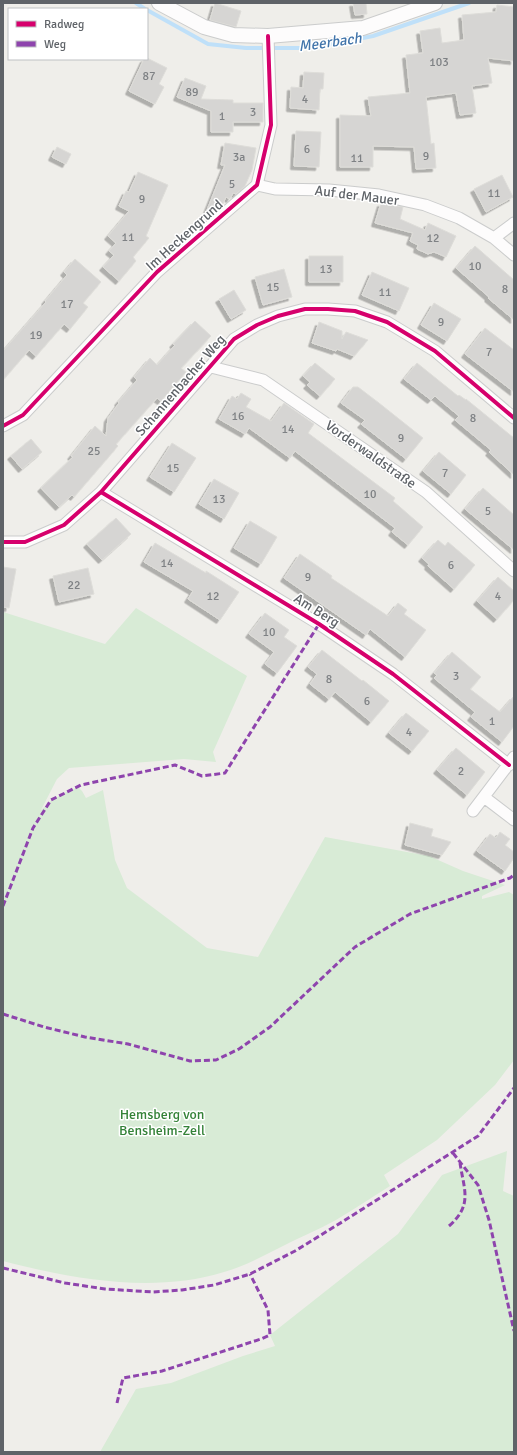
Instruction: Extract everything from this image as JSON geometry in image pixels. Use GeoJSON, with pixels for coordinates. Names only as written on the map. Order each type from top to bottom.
{"type":"FeatureCollection","features":[{"type":"Feature","properties":{"kind":"street"},"geometry":{"type":"LineString","coordinates":[[159,3],[204,27],[268,44],[363,28],[435,3]]}},
{"type":"Feature","properties":{"kind":"street"},"geometry":{"type":"LineString","coordinates":[[257,185],[271,125],[268,44]]}},
{"type":"Feature","properties":{"kind":"street","name":"Auf der Mauer"},"geometry":{"type":"LineString","coordinates":[[257,185],[275,189],[329,190],[387,196],[426,205],[459,218],[494,238],[514,255]]}},
{"type":"Feature","properties":{"kind":"street","name":"Im Heckengrund"},"geometry":{"type":"LineString","coordinates":[[3,426],[23,415],[157,272],[257,185]]}},
{"type":"Feature","properties":{"kind":"street"},"geometry":{"type":"LineString","coordinates":[[494,238],[514,223]]}},
{"type":"Feature","properties":{"kind":"street","name":"Schannenbacher Weg"},"geometry":{"type":"LineString","coordinates":[[3,542],[25,542],[64,525],[101,492],[234,339],[257,325],[278,316],[305,310],[328,309],[356,311],[387,322],[435,351],[514,418]]}},
{"type":"Feature","properties":{"kind":"street","name":"Vorderwaldstraße"},"geometry":{"type":"LineString","coordinates":[[210,367],[263,380],[426,492],[514,571]]}},
{"type":"Feature","properties":{"kind":"street","name":"Am Berg"},"geometry":{"type":"LineString","coordinates":[[101,492],[319,624],[393,674],[511,761]]}},
{"type":"Feature","properties":{"kind":"street"},"geometry":{"type":"LineString","coordinates":[[473,811],[511,761]]}},
{"type":"Feature","properties":{"kind":"street"},"geometry":{"type":"LineString","coordinates":[[484,798],[514,820]]}},
{"type":"Feature","properties":{"kind":"green space","name":"Hemsberg von Bensheim-Zell"},"geometry":{"type":"Polygon","coordinates":[[[136,608],[247,676],[213,752],[216,762],[184,759],[69,768],[57,779],[41,810],[51,801],[78,787],[86,798],[103,790],[115,860],[127,888],[207,948],[258,957],[325,837],[429,856],[463,871],[505,885],[482,896],[482,899],[509,892],[514,895],[514,1060],[495,1085],[437,1140],[384,1175],[390,1186],[336,1220],[252,1262],[231,1270],[197,1279],[141,1283],[113,1282],[85,1278],[30,1268],[3,1261],[3,612],[105,644],[136,608]]]}},
{"type":"Feature","properties":{"kind":"green space"},"geometry":{"type":"Polygon","coordinates":[[[507,1151],[503,1191],[514,1196],[514,1452],[100,1452],[136,1389],[171,1383],[243,1356],[275,1346],[270,1335],[398,1234],[442,1175],[507,1151]]]}},
{"type":"Feature","properties":{"kind":"building"},"geometry":{"type":"Polygon","coordinates":[[[215,3],[241,11],[236,27],[210,20],[215,3]]]}},
{"type":"Feature","properties":{"kind":"building"},"geometry":{"type":"Polygon","coordinates":[[[353,3],[366,3],[367,14],[355,15],[353,3]]]}},
{"type":"Feature","properties":{"kind":"building"},"geometry":{"type":"Polygon","coordinates":[[[497,5],[514,7],[514,61],[488,58],[492,83],[472,86],[476,113],[460,115],[456,93],[426,97],[431,144],[434,143],[436,168],[416,169],[414,147],[373,146],[373,167],[340,167],[340,115],[371,116],[368,97],[410,93],[406,55],[423,53],[420,31],[440,28],[442,43],[464,40],[462,15],[496,12],[497,5]]]}},
{"type":"Feature","properties":{"kind":"building"},"geometry":{"type":"Polygon","coordinates":[[[148,58],[167,68],[159,84],[164,87],[155,104],[129,91],[144,60],[148,60],[148,58]]]}},
{"type":"Feature","properties":{"kind":"building"},"geometry":{"type":"Polygon","coordinates":[[[304,72],[324,73],[323,89],[320,89],[319,110],[290,108],[291,87],[303,88],[304,72]]]}},
{"type":"Feature","properties":{"kind":"building"},"geometry":{"type":"Polygon","coordinates":[[[185,78],[206,86],[201,99],[233,100],[233,103],[263,103],[263,122],[233,122],[233,132],[211,132],[211,111],[177,97],[185,78]]]}},
{"type":"Feature","properties":{"kind":"building"},"geometry":{"type":"Polygon","coordinates":[[[296,131],[321,132],[319,167],[294,166],[296,131]]]}},
{"type":"Feature","properties":{"kind":"building"},"geometry":{"type":"Polygon","coordinates":[[[225,143],[256,148],[252,170],[245,186],[236,194],[233,193],[230,199],[226,197],[222,206],[214,213],[207,210],[225,165],[221,165],[225,143]]]}},
{"type":"Feature","properties":{"kind":"building"},"geometry":{"type":"Polygon","coordinates":[[[57,147],[71,154],[66,164],[52,157],[57,147]]]}},
{"type":"Feature","properties":{"kind":"building"},"geometry":{"type":"Polygon","coordinates":[[[138,172],[168,185],[146,236],[149,238],[133,257],[136,261],[119,281],[103,267],[114,255],[109,251],[116,243],[108,236],[129,211],[119,206],[126,191],[129,192],[138,172]]]}},
{"type":"Feature","properties":{"kind":"building"},"geometry":{"type":"Polygon","coordinates":[[[502,175],[513,197],[486,212],[474,189],[502,175]]]}},
{"type":"Feature","properties":{"kind":"building"},"geometry":{"type":"Polygon","coordinates":[[[381,203],[403,207],[400,219],[425,230],[428,223],[456,236],[446,257],[434,252],[428,254],[417,249],[418,245],[410,241],[413,233],[375,223],[381,203]]]}},
{"type":"Feature","properties":{"kind":"building"},"geometry":{"type":"Polygon","coordinates":[[[475,246],[514,280],[514,320],[456,268],[475,246]]]}},
{"type":"Feature","properties":{"kind":"building"},"geometry":{"type":"Polygon","coordinates":[[[309,256],[343,256],[343,282],[309,282],[309,256]]]}},
{"type":"Feature","properties":{"kind":"building"},"geometry":{"type":"Polygon","coordinates":[[[75,259],[101,282],[83,303],[88,307],[70,329],[64,324],[36,356],[29,350],[3,380],[3,351],[46,302],[45,301],[67,275],[64,272],[75,259]]]}},
{"type":"Feature","properties":{"kind":"building"},"geometry":{"type":"Polygon","coordinates":[[[284,269],[292,297],[263,305],[255,277],[284,269]]]}},
{"type":"Feature","properties":{"kind":"building"},"geometry":{"type":"Polygon","coordinates":[[[372,272],[409,288],[399,311],[362,295],[372,272]]]}},
{"type":"Feature","properties":{"kind":"building"},"geometry":{"type":"Polygon","coordinates":[[[234,290],[246,310],[231,319],[219,299],[234,290]]]}},
{"type":"Feature","properties":{"kind":"building"},"geometry":{"type":"Polygon","coordinates":[[[434,303],[461,319],[447,341],[421,325],[434,303]]]}},
{"type":"Feature","properties":{"kind":"building"},"geometry":{"type":"Polygon","coordinates":[[[195,321],[211,336],[181,368],[186,372],[161,401],[157,398],[116,444],[118,446],[74,497],[72,495],[59,507],[41,488],[73,457],[71,456],[95,426],[106,436],[108,418],[119,403],[118,402],[137,380],[134,377],[150,358],[157,365],[175,345],[173,344],[195,321]]]}},
{"type":"Feature","properties":{"kind":"building"},"geometry":{"type":"Polygon","coordinates":[[[319,322],[342,331],[342,339],[346,332],[368,340],[354,356],[337,349],[336,351],[312,343],[319,322]]]}},
{"type":"Feature","properties":{"kind":"building"},"geometry":{"type":"Polygon","coordinates":[[[485,328],[514,350],[514,392],[465,354],[485,328]]]}},
{"type":"Feature","properties":{"kind":"building"},"geometry":{"type":"Polygon","coordinates":[[[315,363],[335,379],[320,396],[307,385],[310,382],[303,376],[315,363]]]}},
{"type":"Feature","properties":{"kind":"building"},"geometry":{"type":"Polygon","coordinates":[[[417,363],[458,396],[459,395],[466,399],[514,438],[514,475],[489,452],[491,450],[455,420],[459,416],[435,396],[431,400],[404,379],[417,363]]]}},
{"type":"Feature","properties":{"kind":"building"},"geometry":{"type":"Polygon","coordinates":[[[353,387],[358,387],[423,438],[406,459],[361,424],[365,420],[341,403],[353,387]]]}},
{"type":"Feature","properties":{"kind":"building"},"geometry":{"type":"Polygon","coordinates":[[[241,393],[251,399],[246,407],[271,421],[284,403],[314,424],[308,433],[395,498],[393,501],[423,527],[408,545],[392,532],[395,528],[295,451],[290,458],[249,428],[245,434],[219,419],[232,396],[237,399],[241,393]]]}},
{"type":"Feature","properties":{"kind":"building"},"geometry":{"type":"Polygon","coordinates":[[[31,439],[42,452],[22,469],[11,456],[31,439]]]}},
{"type":"Feature","properties":{"kind":"building"},"geometry":{"type":"Polygon","coordinates":[[[172,443],[196,458],[174,492],[150,477],[172,443]]]}},
{"type":"Feature","properties":{"kind":"building"},"geometry":{"type":"Polygon","coordinates":[[[439,452],[466,475],[451,494],[423,471],[439,452]]]}},
{"type":"Feature","properties":{"kind":"building"},"geometry":{"type":"Polygon","coordinates":[[[214,479],[239,493],[224,519],[199,504],[214,479]]]}},
{"type":"Feature","properties":{"kind":"building"},"geometry":{"type":"Polygon","coordinates":[[[483,488],[514,515],[514,550],[465,509],[483,488]]]}},
{"type":"Feature","properties":{"kind":"building"},"geometry":{"type":"Polygon","coordinates":[[[116,518],[131,534],[102,560],[87,544],[116,518]]]}},
{"type":"Feature","properties":{"kind":"building"},"geometry":{"type":"Polygon","coordinates":[[[250,521],[277,537],[261,564],[234,548],[250,521]]]}},
{"type":"Feature","properties":{"kind":"building"},"geometry":{"type":"Polygon","coordinates":[[[438,540],[445,546],[448,542],[475,565],[454,589],[428,566],[429,564],[422,558],[438,540]]]}},
{"type":"Feature","properties":{"kind":"building"},"geometry":{"type":"Polygon","coordinates":[[[155,543],[206,573],[206,571],[239,592],[220,620],[188,599],[193,591],[144,562],[155,543]]]}},
{"type":"Feature","properties":{"kind":"building"},"geometry":{"type":"Polygon","coordinates":[[[300,554],[332,576],[331,578],[388,616],[398,603],[407,610],[404,614],[426,630],[405,657],[370,629],[366,635],[284,578],[300,554]]]}},
{"type":"Feature","properties":{"kind":"building"},"geometry":{"type":"Polygon","coordinates":[[[3,567],[16,569],[9,608],[3,607],[3,567]]]}},
{"type":"Feature","properties":{"kind":"building"},"geometry":{"type":"Polygon","coordinates":[[[88,568],[94,594],[59,602],[53,576],[88,568]]]}},
{"type":"Feature","properties":{"kind":"building"},"geometry":{"type":"Polygon","coordinates":[[[498,577],[514,591],[514,600],[497,619],[477,601],[498,577]]]}},
{"type":"Feature","properties":{"kind":"building"},"geometry":{"type":"Polygon","coordinates":[[[265,613],[289,630],[284,637],[297,646],[277,673],[265,664],[274,652],[249,634],[265,613]]]}},
{"type":"Feature","properties":{"kind":"building"},"geometry":{"type":"Polygon","coordinates":[[[322,650],[389,701],[371,722],[335,692],[329,699],[310,684],[317,674],[308,667],[322,650]]]}},
{"type":"Feature","properties":{"kind":"building"},"geometry":{"type":"Polygon","coordinates":[[[452,652],[481,677],[470,689],[500,712],[514,696],[514,726],[502,742],[471,717],[475,712],[434,678],[437,675],[434,673],[452,652]]]}},
{"type":"Feature","properties":{"kind":"building"},"geometry":{"type":"Polygon","coordinates":[[[406,713],[429,731],[412,751],[389,733],[406,713]]]}},
{"type":"Feature","properties":{"kind":"building"},"geometry":{"type":"Polygon","coordinates":[[[456,748],[485,772],[467,795],[437,770],[456,748]]]}},
{"type":"Feature","properties":{"kind":"building"},"geometry":{"type":"Polygon","coordinates":[[[410,823],[433,829],[431,836],[451,842],[442,855],[405,845],[410,823]]]}},
{"type":"Feature","properties":{"kind":"building"},"geometry":{"type":"Polygon","coordinates":[[[500,832],[510,839],[505,845],[514,852],[514,858],[505,871],[477,851],[490,834],[496,838],[500,832]]]}},
{"type":"Feature","properties":{"kind":"waterway","name":"Meerbach"},"geometry":{"type":"LineString","coordinates":[[136,3],[144,8]]}},
{"type":"Feature","properties":{"kind":"waterway","name":"Meerbach"},"geometry":{"type":"LineString","coordinates":[[148,11],[208,44],[246,48],[313,48],[373,36],[469,3]]}},
{"type":"Feature","properties":{"kind":"marked path"},"geometry":{"type":"LineString","coordinates":[[3,906],[33,828],[51,800],[81,785],[175,765],[202,776],[225,773],[319,624]]}},
{"type":"Feature","properties":{"kind":"marked path"},"geometry":{"type":"LineString","coordinates":[[3,1014],[44,1027],[85,1037],[128,1044],[190,1061],[216,1060],[239,1049],[270,1027],[355,947],[410,914],[510,878],[514,875]]}},
{"type":"Feature","properties":{"kind":"marked path"},"geometry":{"type":"LineString","coordinates":[[3,1268],[65,1283],[105,1289],[153,1292],[182,1290],[214,1285],[250,1274],[295,1251],[478,1136],[514,1088]]}},
{"type":"Feature","properties":{"kind":"marked path"},"geometry":{"type":"LineString","coordinates":[[453,1153],[478,1185],[489,1220],[514,1331]]}},
{"type":"Feature","properties":{"kind":"marked path"},"geometry":{"type":"LineString","coordinates":[[449,1226],[457,1218],[464,1204],[465,1189],[460,1163]]}},
{"type":"Feature","properties":{"kind":"marked path"},"geometry":{"type":"LineString","coordinates":[[117,1403],[123,1378],[162,1371],[270,1335],[268,1310],[250,1274]]}},
{"type":"Feature","properties":{"kind":"cycle path"},"geometry":{"type":"LineString","coordinates":[[3,426],[23,415],[157,272],[257,185],[271,125],[268,36]]}},
{"type":"Feature","properties":{"kind":"cycle path"},"geometry":{"type":"LineString","coordinates":[[3,542],[25,542],[64,525],[101,492],[234,339],[257,325],[278,316],[305,309],[355,311],[387,322],[435,351],[514,418]]}},
{"type":"Feature","properties":{"kind":"cycle path"},"geometry":{"type":"LineString","coordinates":[[101,492],[319,624],[393,674],[509,765]]}}]}
